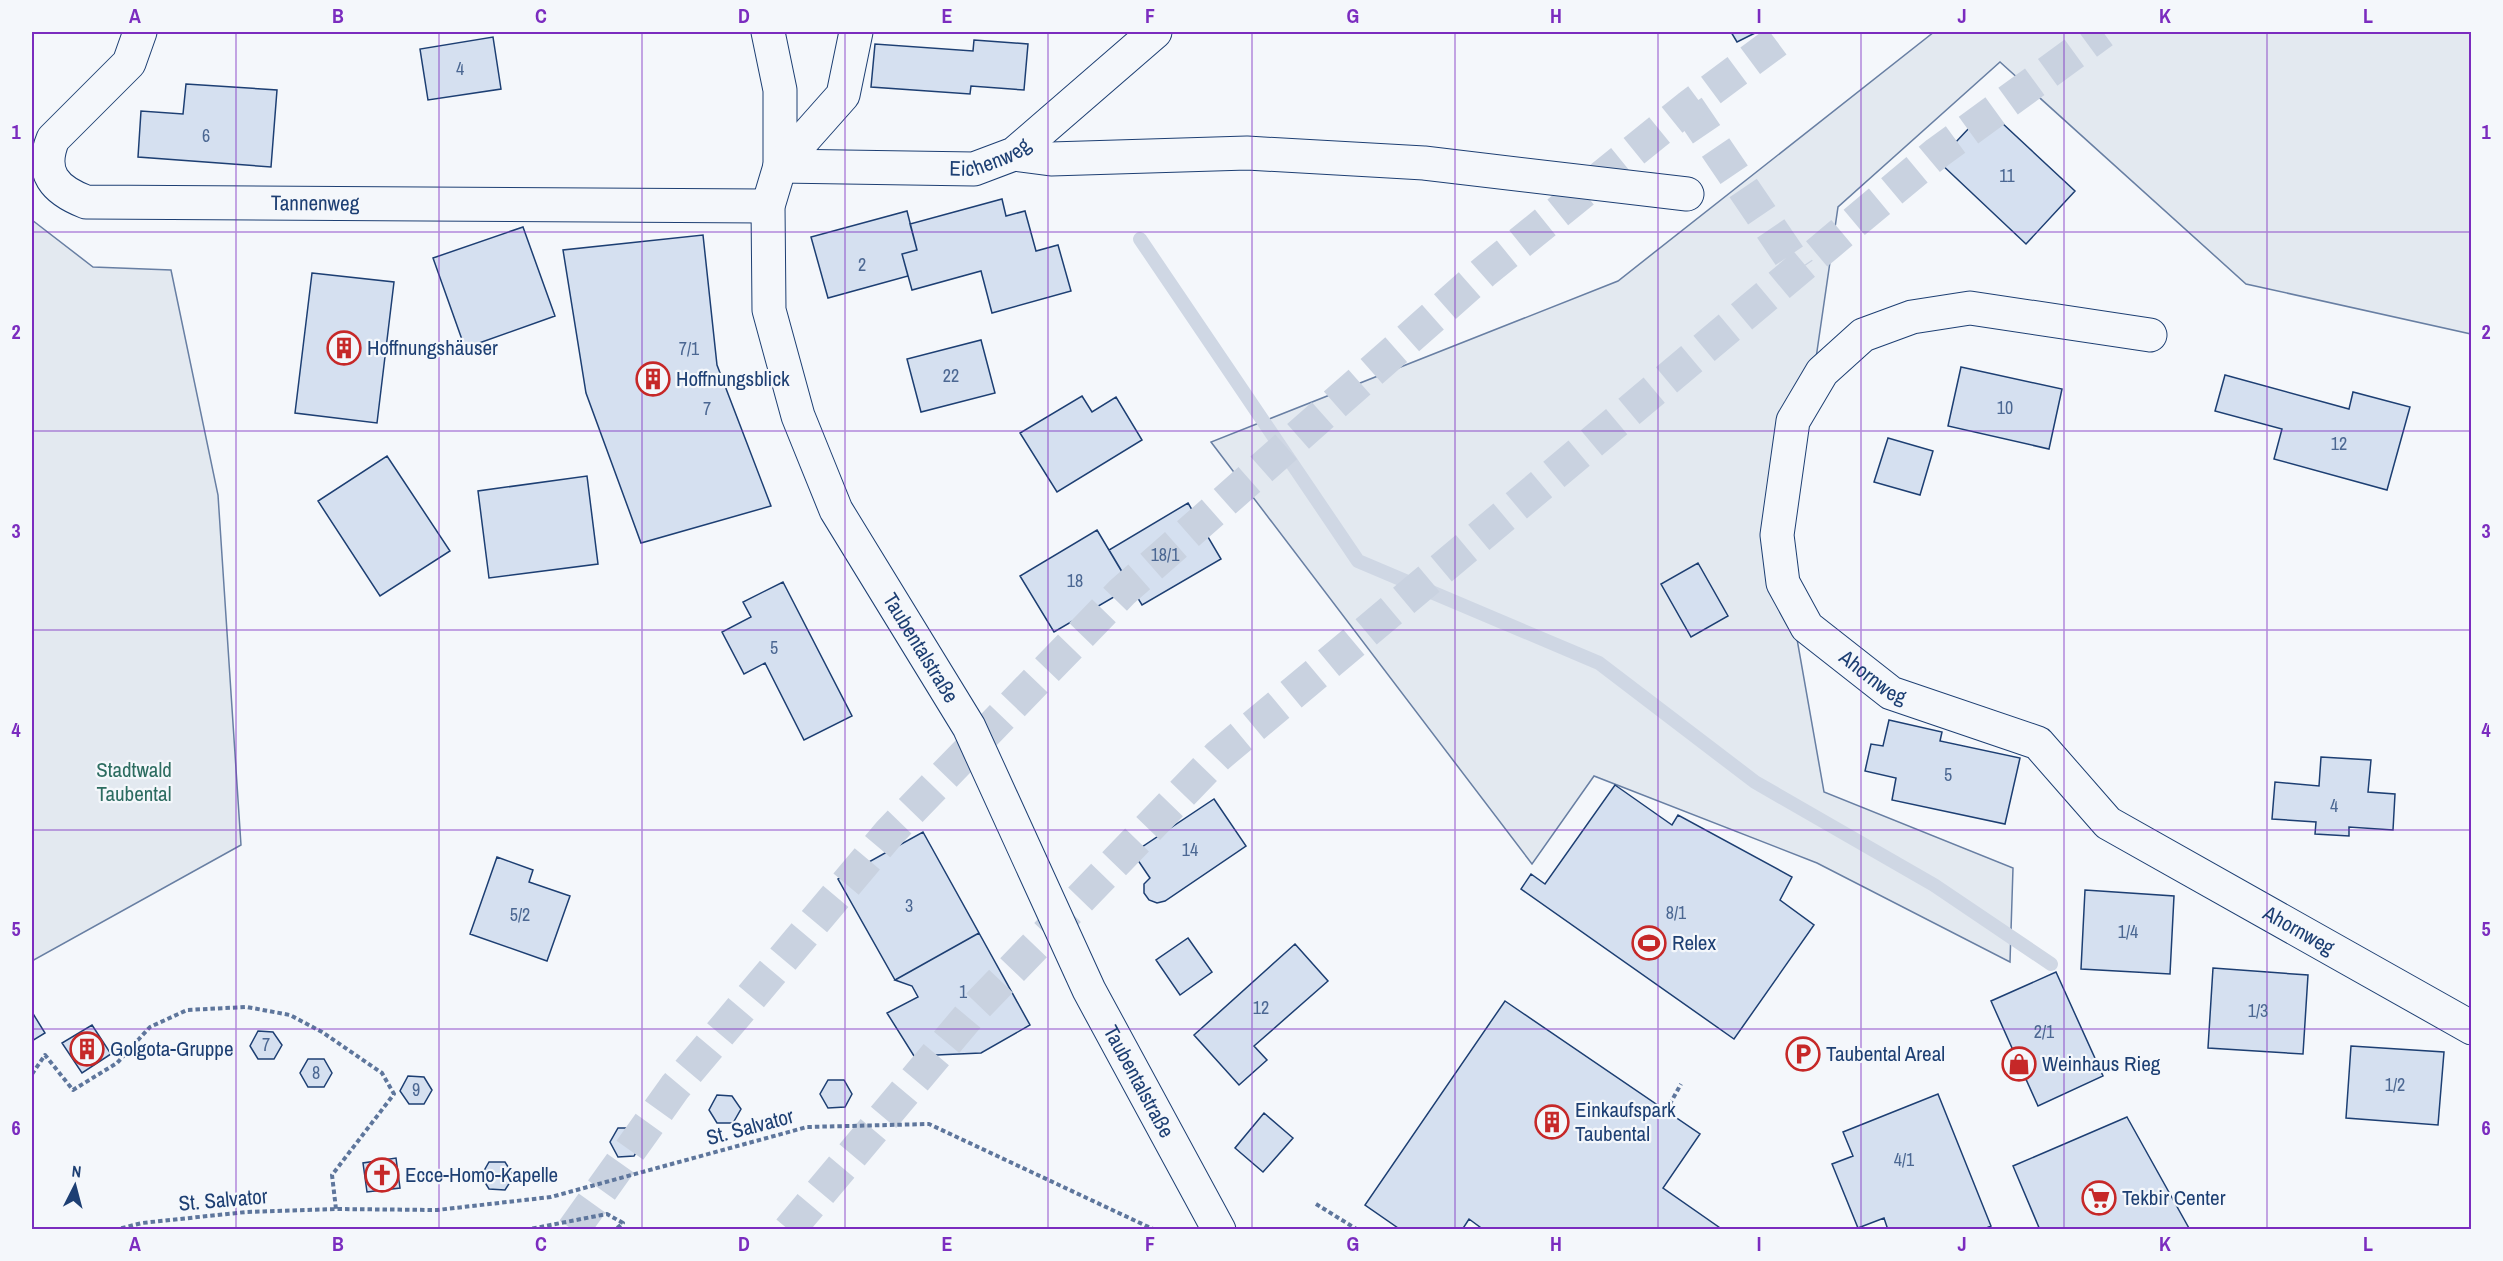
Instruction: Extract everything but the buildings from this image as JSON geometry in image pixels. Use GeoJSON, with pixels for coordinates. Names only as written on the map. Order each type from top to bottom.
{"type":"FeatureCollection","features":[{"type":"Feature","properties":{"kind":"street","name":"Tannenweg"},"geometry":{"type":"LineString","coordinates":[[140,32],[129,63],[53,139],[47,152],[48,168],[53,182],[68,195],[86,202],[768,206]]}},
{"type":"Feature","properties":{"kind":"street","name":"Taubentalstraße"},"geometry":{"type":"LineString","coordinates":[[768,32],[780,90],[780,166],[768,206],[769,310],[798,416],[836,510],[969,727],[1089,990],[1219,1230]]}},
{"type":"Feature","properties":{"kind":"street"},"geometry":{"type":"LineString","coordinates":[[780,166],[843,95],[856,32]]}},
{"type":"Feature","properties":{"kind":"street","name":"Eichenweg"},"geometry":{"type":"LineString","coordinates":[[780,166],[974,169],[1014,154],[1155,32]]}},
{"type":"Feature","properties":{"kind":"street"},"geometry":{"type":"LineString","coordinates":[[1014,154],[1051,159],[1247,153],[1413,162],[1687,194]]}},
{"type":"Feature","properties":{"kind":"street","name":"Ahornweg"},"geometry":{"type":"LineString","coordinates":[[2150,335],[1970,308],[1912,317],[1863,335],[1822,372],[1793,421],[1777,535],[1783,583],[1807,627],[1891,693],[2038,743],[2108,823],[2472,1028]]}},
{"type":"Feature","properties":{"kind":"path"},"geometry":{"type":"LineString","coordinates":[[32,1074],[45,1055],[73,1090],[117,1063],[150,1027],[187,1010],[247,1007],[290,1016],[322,1032],[382,1073],[394,1094],[332,1175],[336,1209]]}},
{"type":"Feature","properties":{"kind":"path"},"geometry":{"type":"LineString","coordinates":[[1666,1111],[1681,1084]]}},
{"type":"Feature","properties":{"kind":"path","name":"St. Salvator"},"geometry":{"type":"LineString","coordinates":[[114,1230],[142,1223],[246,1212],[336,1209],[437,1210],[551,1197],[807,1127],[929,1124],[1155,1230]]}},
{"type":"Feature","properties":{"kind":"path"},"geometry":{"type":"LineString","coordinates":[[1316,1204],[1358,1230]]}},
{"type":"Feature","properties":{"kind":"path"},"geometry":{"type":"LineString","coordinates":[[525,1230],[607,1214],[623,1223],[615,1230]]}},
{"type":"Feature","properties":{"kind":"green space"},"geometry":{"type":"Polygon","coordinates":[[[1934,32],[2471,32],[2471,334],[2246,284],[2000,62],[1838,207],[1785,571],[1824,792],[2013,868],[2010,962],[1817,863],[1594,776],[1532,864],[1211,442],[1618,281],[1934,32]]]}},
{"type":"Feature","properties":{"kind":"green space","name":"Stadtwald Taubental"},"geometry":{"type":"Polygon","coordinates":[[[32,220],[93,267],[171,270],[218,495],[241,845],[32,961],[32,220]]]}},
{"type":"Feature","properties":{"kind":"waterway"},"geometry":{"type":"LineString","coordinates":[[1140,239],[1358,561],[1599,663],[1755,782],[1934,885],[2051,964]]}},
{"type":"Feature","properties":{"kind":"tunnel"},"geometry":{"type":"LineString","coordinates":[[573,1230],[675,1087],[890,832],[1122,592],[1484,272],[1688,107],[1789,32]]}},
{"type":"Feature","properties":{"kind":"tunnel"},"geometry":{"type":"LineString","coordinates":[[789,1230],[978,1005],[1218,756],[1937,153],[2103,32]]}},
{"type":"Feature","properties":{"kind":"tunnel"},"geometry":{"type":"LineString","coordinates":[[1688,107],[1799,270]]}},
{"type":"Feature","properties":{"kind":"place","name":"Hoffnungshäuser"},"geometry":{"type":"Point","coordinates":[344,348]}},
{"type":"Feature","properties":{"kind":"place","name":"Hoffnungsblick"},"geometry":{"type":"Point","coordinates":[653,379]}},
{"type":"Feature","properties":{"kind":"place","name":"Relex"},"geometry":{"type":"Point","coordinates":[1649,943]}},
{"type":"Feature","properties":{"kind":"place","name":"Golgota-Gruppe"},"geometry":{"type":"Point","coordinates":[87,1049]}},
{"type":"Feature","properties":{"kind":"place","name":"Taubental Areal"},"geometry":{"type":"Point","coordinates":[1803,1054]}},
{"type":"Feature","properties":{"kind":"place","name":"Weinhaus Rieg"},"geometry":{"type":"Point","coordinates":[2019,1064]}},
{"type":"Feature","properties":{"kind":"place","name":"Einkaufspark Taubental"},"geometry":{"type":"Point","coordinates":[1552,1122]}},
{"type":"Feature","properties":{"kind":"place","name":"Ecce-Homo-Kapelle"},"geometry":{"type":"Point","coordinates":[382,1175]}},
{"type":"Feature","properties":{"kind":"place","name":"Tekbir Center"},"geometry":{"type":"Point","coordinates":[2099,1198]}}]}
